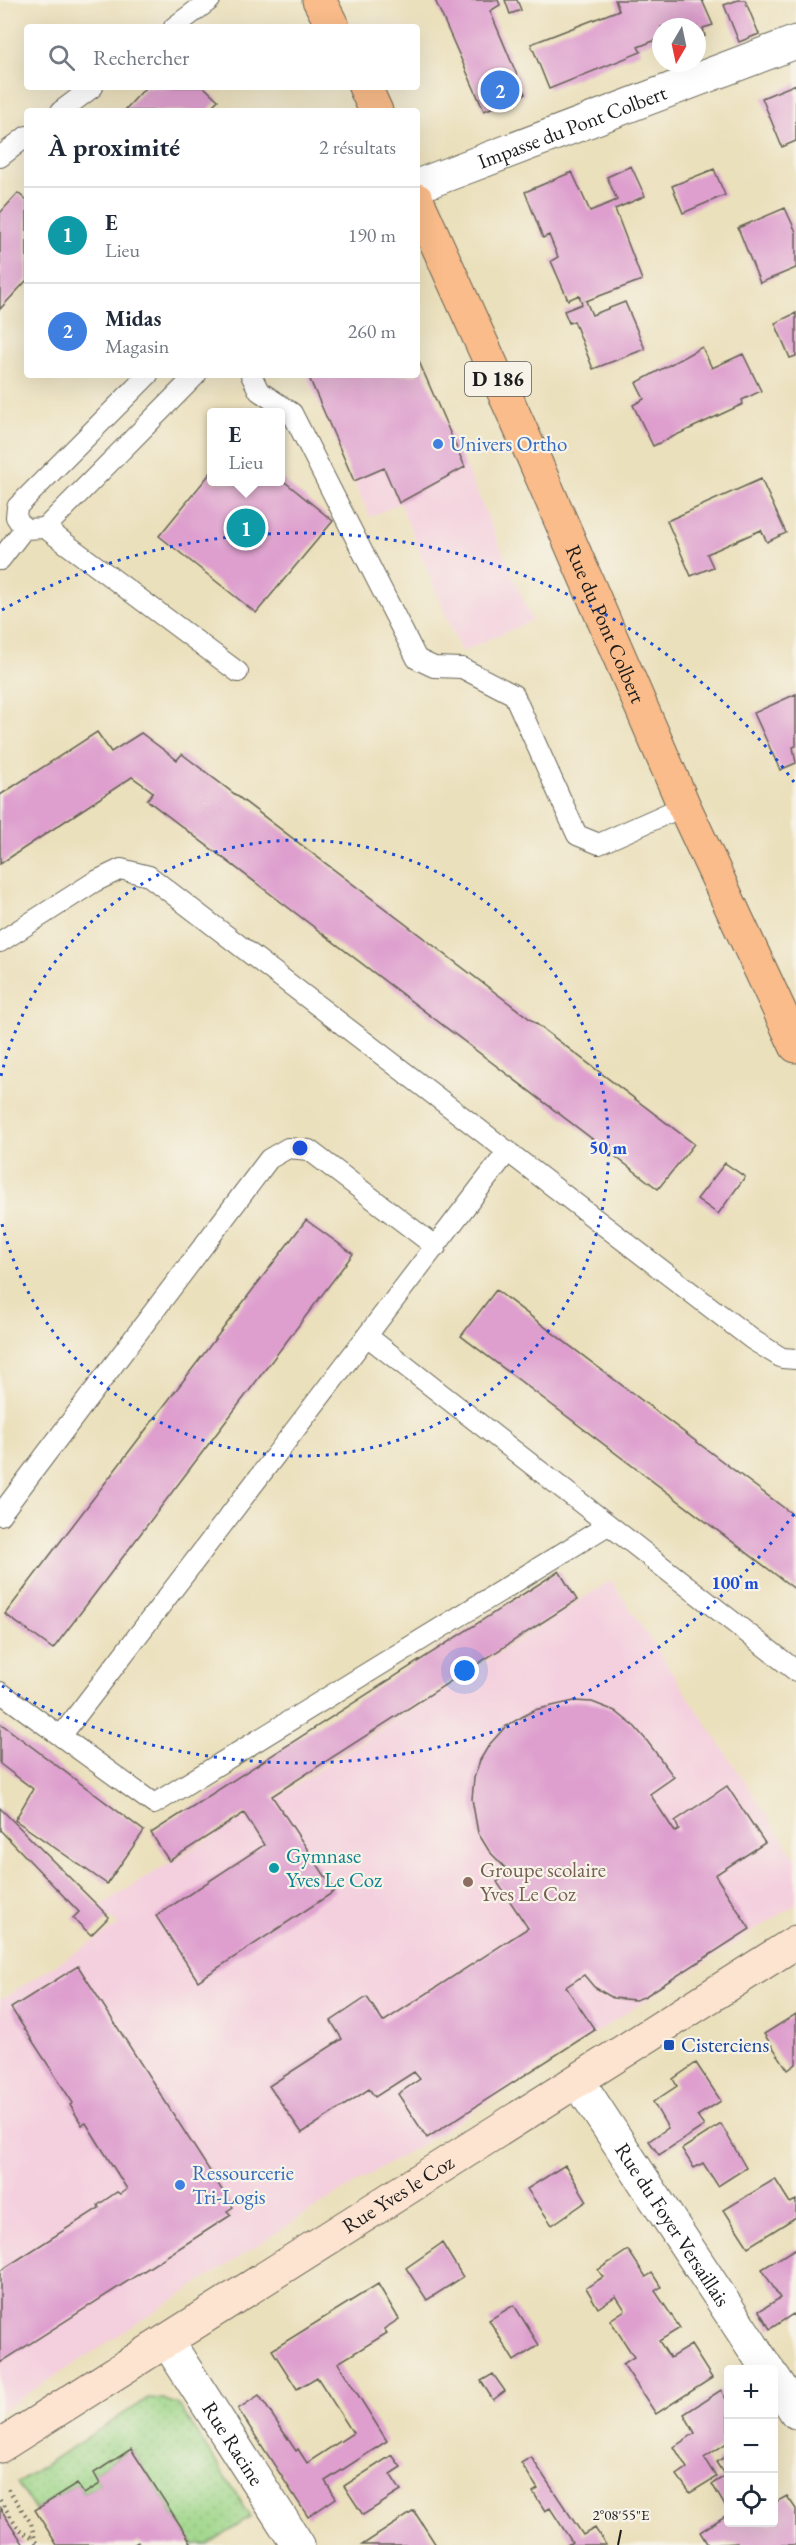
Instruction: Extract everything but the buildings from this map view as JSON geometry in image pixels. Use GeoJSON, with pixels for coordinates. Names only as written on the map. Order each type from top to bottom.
{"type":"FeatureCollection","features":[{"type":"Feature","properties":{"kind":"main road"},"geometry":{"type":"LineString","coordinates":[[319,0],[331,24]]}},
{"type":"Feature","properties":{"kind":"main road"},"geometry":{"type":"LineString","coordinates":[[339,0],[344,24]]}},
{"type":"Feature","properties":{"kind":"main road"},"geometry":{"type":"LineString","coordinates":[[366,90],[375,108]]}},
{"type":"Feature","properties":{"kind":"main road","name":"Rue du Pont Colbert"},"geometry":{"type":"LineString","coordinates":[[420,207],[534,459],[684,806],[796,1046]]}},
{"type":"Feature","properties":{"kind":"main road","name":"Rue Yves le Coz"},"geometry":{"type":"LineString","coordinates":[[0,2446],[796,1942]]}},
{"type":"Feature","properties":{"kind":"street","name":"Impasse du Pont Colbert"},"geometry":{"type":"LineString","coordinates":[[420,185],[796,42]]}},
{"type":"Feature","properties":{"kind":"street","name":"Rue du Foyer Versaillais"},"geometry":{"type":"LineString","coordinates":[[578,2081],[765,2365]]}},
{"type":"Feature","properties":{"kind":"street","name":"Rue Racine"},"geometry":{"type":"LineString","coordinates":[[167,2341],[298,2545]]}},
{"type":"Feature","properties":{"kind":"street"},"geometry":{"type":"LineString","coordinates":[[778,2384],[796,2412]]}},
{"type":"Feature","properties":{"kind":"lane"},"geometry":{"type":"LineString","coordinates":[[178,24],[210,0]]}},
{"type":"Feature","properties":{"kind":"lane"},"geometry":{"type":"LineString","coordinates":[[65,108],[89,90]]}},
{"type":"Feature","properties":{"kind":"lane"},"geometry":{"type":"LineString","coordinates":[[0,157],[24,138]]}},
{"type":"Feature","properties":{"kind":"lane"},"geometry":{"type":"LineString","coordinates":[[24,529],[8,505],[144,378]]}},
{"type":"Feature","properties":{"kind":"lane"},"geometry":{"type":"LineString","coordinates":[[45,528],[193,378]]}},
{"type":"Feature","properties":{"kind":"lane"},"geometry":{"type":"LineString","coordinates":[[252,378],[259,391],[284,408]]}},
{"type":"Feature","properties":{"kind":"lane"},"geometry":{"type":"LineString","coordinates":[[285,408],[292,413],[417,659],[434,667],[462,668],[514,695],[577,835],[599,844],[684,806]]}},
{"type":"Feature","properties":{"kind":"lane"},"geometry":{"type":"LineString","coordinates":[[0,560],[24,529],[45,528],[238,672]]}},
{"type":"Feature","properties":{"kind":"lane"},"geometry":{"type":"LineString","coordinates":[[0,942],[94,882],[121,869],[149,876],[753,1340],[782,1358],[796,1359]]}},
{"type":"Feature","properties":{"kind":"lane"},"geometry":{"type":"LineString","coordinates":[[0,1515],[269,1159],[288,1148],[309,1150],[436,1247]]}},
{"type":"Feature","properties":{"kind":"lane"},"geometry":{"type":"LineString","coordinates":[[61,1736],[508,1151]]}},
{"type":"Feature","properties":{"kind":"lane"},"geometry":{"type":"LineString","coordinates":[[367,1336],[796,1671]]}},
{"type":"Feature","properties":{"kind":"lane"},"geometry":{"type":"LineString","coordinates":[[0,1692],[154,1804],[608,1525]]}},
{"type":"Feature","properties":{"kind":"path"},"geometry":{"type":"LineString","coordinates":[[8,2489],[31,2523],[39,2545]]}},
{"type":"Feature","properties":{"kind":"path"},"geometry":{"type":"LineString","coordinates":[[0,2500],[21,2532],[35,2539]]}},
{"type":"Feature","properties":{"kind":"shaded area"},"geometry":{"type":"Polygon","coordinates":[[[420,361],[532,620],[461,652],[400,503],[370,517],[307,378],[420,378],[420,361]]]}},
{"type":"Feature","properties":{"kind":"shaded area","name":"Groupe scolaire Yves Le Coz"},"geometry":{"type":"Polygon","coordinates":[[[611,1580],[796,1859],[796,1904],[435,2136],[318,2206],[0,2412],[0,2000],[119,1925],[98,1907],[280,1795],[611,1580]]]}},
{"type":"Feature","properties":{"kind":"green space"},"geometry":{"type":"Polygon","coordinates":[[[148,2398],[163,2399],[179,2405],[251,2517],[208,2545],[193,2545],[131,2449],[94,2473],[100,2484],[84,2494],[77,2484],[35,2510],[17,2483],[148,2398]]]}},
{"type":"Feature","properties":{"kind":"place","name":"Midas"},"geometry":{"type":"Point","coordinates":[500,90]}},
{"type":"Feature","properties":{"kind":"place","name":"Univers Ortho"},"geometry":{"type":"Point","coordinates":[438,444]}},
{"type":"Feature","properties":{"kind":"place","name":"E"},"geometry":{"type":"Point","coordinates":[246,528]}},
{"type":"Feature","properties":{"kind":"place","name":"Gymnase Yves Le Coz"},"geometry":{"type":"Point","coordinates":[274,1868]}},
{"type":"Feature","properties":{"kind":"place","name":"Groupe scolaire Yves Le Coz"},"geometry":{"type":"Point","coordinates":[468,1882]}},
{"type":"Feature","properties":{"kind":"place","name":"Cisterciens"},"geometry":{"type":"Point","coordinates":[669,2045]}},
{"type":"Feature","properties":{"kind":"place","name":"Ressourcerie Tri-Logis"},"geometry":{"type":"Point","coordinates":[180,2185]}}]}
